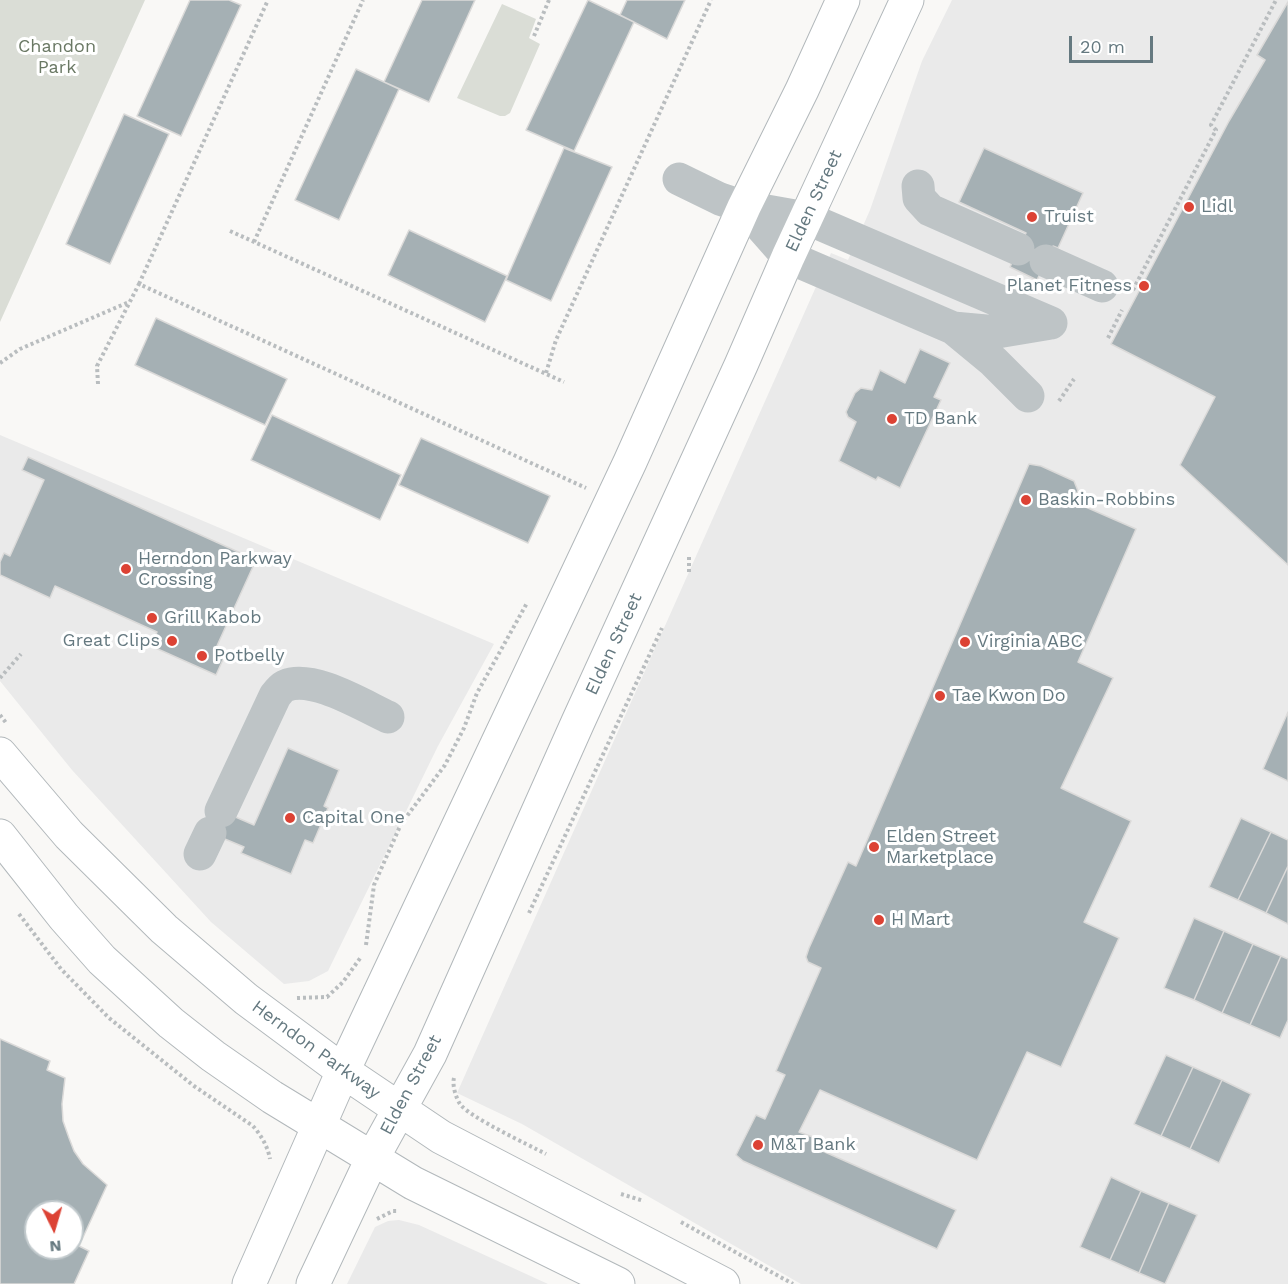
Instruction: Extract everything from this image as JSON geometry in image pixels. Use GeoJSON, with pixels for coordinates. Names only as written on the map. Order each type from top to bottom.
{"type":"FeatureCollection","features":[{"type":"Feature","properties":{"kind":"main road"},"geometry":{"type":"LineString","coordinates":[[249,1284],[318,1125],[630,462],[744,207],[798,100],[843,0]]}},
{"type":"Feature","properties":{"kind":"main road","name":"Elden Street"},"geometry":{"type":"LineString","coordinates":[[314,1284],[372,1159],[430,1054],[788,257],[907,0]]}},
{"type":"Feature","properties":{"kind":"main road","name":"Herndon Parkway"},"geometry":{"type":"LineString","coordinates":[[6,742],[69,836],[164,929],[246,999],[343,1071],[441,1137],[723,1284]]}},
{"type":"Feature","properties":{"kind":"main road"},"geometry":{"type":"LineString","coordinates":[[0,836],[64,917],[102,960],[171,1023],[213,1056],[272,1097],[413,1183],[618,1284]]}},
{"type":"Feature","properties":{"kind":"lane"},"geometry":{"type":"LineString","coordinates":[[679,179],[720,199],[744,207],[806,218],[1051,323],[997,332],[953,328]]}},
{"type":"Feature","properties":{"kind":"lane"},"geometry":{"type":"LineString","coordinates":[[918,186],[920,198],[930,210],[1032,255],[1118,297]]}},
{"type":"Feature","properties":{"kind":"lane"},"geometry":{"type":"LineString","coordinates":[[744,207],[788,257],[953,328],[993,361],[1028,396]]}},
{"type":"Feature","properties":{"kind":"lane"},"geometry":{"type":"LineString","coordinates":[[210,833],[275,696],[283,687],[308,683],[387,717]]}},
{"type":"Feature","properties":{"kind":"path"},"geometry":{"type":"LineString","coordinates":[[98,384],[97,366],[139,284],[268,0]]}},
{"type":"Feature","properties":{"kind":"path"},"geometry":{"type":"LineString","coordinates":[[254,242],[363,0]]}},
{"type":"Feature","properties":{"kind":"path"},"geometry":{"type":"LineString","coordinates":[[534,36],[549,0]]}},
{"type":"Feature","properties":{"kind":"path"},"geometry":{"type":"LineString","coordinates":[[546,373],[556,340],[711,0]]}},
{"type":"Feature","properties":{"kind":"path"},"geometry":{"type":"LineString","coordinates":[[1108,338],[1118,297],[1216,130],[1211,125],[1276,0]]}},
{"type":"Feature","properties":{"kind":"path"},"geometry":{"type":"LineString","coordinates":[[230,231],[564,382]]}},
{"type":"Feature","properties":{"kind":"path"},"geometry":{"type":"LineString","coordinates":[[139,284],[589,490]]}},
{"type":"Feature","properties":{"kind":"path"},"geometry":{"type":"LineString","coordinates":[[0,363],[20,349],[130,302]]}},
{"type":"Feature","properties":{"kind":"path"},"geometry":{"type":"LineString","coordinates":[[1066,388],[1074,379]]}},
{"type":"Feature","properties":{"kind":"path"},"geometry":{"type":"LineString","coordinates":[[527,918],[662,627]]}},
{"type":"Feature","properties":{"kind":"path"},"geometry":{"type":"LineString","coordinates":[[0,678],[21,654]]}},
{"type":"Feature","properties":{"kind":"path"},"geometry":{"type":"LineString","coordinates":[[0,715],[6,742]]}},
{"type":"Feature","properties":{"kind":"path"},"geometry":{"type":"LineString","coordinates":[[295,998],[327,997],[343,982],[366,950],[374,885],[400,824],[445,765],[464,728]]}},
{"type":"Feature","properties":{"kind":"path"},"geometry":{"type":"LineString","coordinates":[[13,905],[61,969],[109,1018],[194,1086],[253,1126],[269,1152],[271,1161]]}},
{"type":"Feature","properties":{"kind":"path"},"geometry":{"type":"LineString","coordinates":[[457,1069],[453,1083],[460,1104],[472,1114],[555,1159]]}},
{"type":"Feature","properties":{"kind":"path"},"geometry":{"type":"LineString","coordinates":[[617,1193],[644,1201]]}},
{"type":"Feature","properties":{"kind":"path"},"geometry":{"type":"LineString","coordinates":[[369,1223],[393,1211],[407,1212]]}},
{"type":"Feature","properties":{"kind":"path"},"geometry":{"type":"LineString","coordinates":[[681,1222],[793,1284]]}},
{"type":"Feature","properties":{"kind":"shaded area","name":"Elden Street Marketplace"},"geometry":{"type":"Polygon","coordinates":[[[952,0],[1288,0],[1288,1284],[801,1284],[522,1124],[457,1093],[831,253],[848,260],[870,210],[922,61],[952,0]]]}},
{"type":"Feature","properties":{"kind":"shaded area"},"geometry":{"type":"Polygon","coordinates":[[[0,435],[494,644],[438,746],[328,971],[309,981],[284,984],[211,922],[72,770],[0,681],[0,435]]]}},
{"type":"Feature","properties":{"kind":"shaded area"},"geometry":{"type":"Polygon","coordinates":[[[399,1220],[419,1225],[548,1284],[347,1284],[375,1227],[388,1221],[399,1220]]]}},
{"type":"Feature","properties":{"kind":"green space","name":"Chandon Park"},"geometry":{"type":"Polygon","coordinates":[[[0,0],[145,0],[0,322],[0,0]]]}},
{"type":"Feature","properties":{"kind":"green space"},"geometry":{"type":"Polygon","coordinates":[[[502,4],[536,19],[529,38],[540,44],[510,113],[505,116],[457,98],[502,4]]]}},
{"type":"Feature","properties":{"kind":"building"},"geometry":{"type":"Polygon","coordinates":[[[190,0],[229,0],[241,5],[181,136],[137,116],[190,0]]]}},
{"type":"Feature","properties":{"kind":"building"},"geometry":{"type":"Polygon","coordinates":[[[422,0],[475,0],[429,102],[384,82],[422,0]]]}},
{"type":"Feature","properties":{"kind":"building"},"geometry":{"type":"Polygon","coordinates":[[[588,0],[634,22],[574,151],[526,130],[588,0]]]}},
{"type":"Feature","properties":{"kind":"building"},"geometry":{"type":"Polygon","coordinates":[[[627,0],[685,0],[667,39],[620,15],[627,0]]]}},
{"type":"Feature","properties":{"kind":"building"},"geometry":{"type":"Polygon","coordinates":[[[1288,2],[1288,565],[1180,465],[1215,397],[1111,344],[1229,121],[1265,60],[1257,55],[1288,2]]]}},
{"type":"Feature","properties":{"kind":"building"},"geometry":{"type":"Polygon","coordinates":[[[356,69],[399,89],[339,220],[295,200],[356,69]]]}},
{"type":"Feature","properties":{"kind":"building"},"geometry":{"type":"Polygon","coordinates":[[[124,114],[169,134],[110,264],[66,244],[124,114]]]}},
{"type":"Feature","properties":{"kind":"building"},"geometry":{"type":"Polygon","coordinates":[[[564,148],[612,167],[551,301],[506,280],[564,148]]]}},
{"type":"Feature","properties":{"kind":"building","name":"Truist"},"geometry":{"type":"Polygon","coordinates":[[[984,148],[1083,193],[1058,248],[1053,246],[1037,280],[1010,267],[1026,233],[959,202],[984,148]]]}},
{"type":"Feature","properties":{"kind":"building"},"geometry":{"type":"Polygon","coordinates":[[[409,230],[507,276],[485,322],[388,275],[409,230]]]}},
{"type":"Feature","properties":{"kind":"building"},"geometry":{"type":"Polygon","coordinates":[[[156,318],[287,379],[265,425],[135,365],[156,318]]]}},
{"type":"Feature","properties":{"kind":"building","name":"TD Bank"},"geometry":{"type":"Polygon","coordinates":[[[920,349],[950,363],[934,397],[941,400],[900,488],[878,477],[876,480],[839,461],[856,422],[848,417],[846,412],[855,393],[861,388],[872,390],[880,370],[905,383],[920,349]]]}},
{"type":"Feature","properties":{"kind":"building"},"geometry":{"type":"Polygon","coordinates":[[[272,415],[401,475],[380,520],[251,460],[272,415]]]}},
{"type":"Feature","properties":{"kind":"building"},"geometry":{"type":"Polygon","coordinates":[[[421,438],[550,496],[528,543],[399,485],[421,438]]]}},
{"type":"Feature","properties":{"kind":"building","name":"Herndon Parkway Crossing"},"geometry":{"type":"Polygon","coordinates":[[[28,457],[256,560],[216,648],[226,653],[216,675],[151,646],[157,632],[55,586],[50,598],[0,575],[0,562],[4,553],[10,556],[44,480],[22,470],[28,457]]]}},
{"type":"Feature","properties":{"kind":"building"},"geometry":{"type":"Polygon","coordinates":[[[1029,464],[1041,466],[1074,481],[1078,491],[1072,501],[1136,529],[1078,662],[1113,678],[1061,788],[1131,821],[1084,922],[1119,938],[1061,1067],[1027,1052],[977,1160],[820,1090],[799,1132],[821,1140],[818,1149],[956,1210],[937,1249],[743,1161],[736,1155],[756,1115],[765,1119],[785,1075],[776,1071],[821,968],[808,962],[806,957],[809,948],[848,862],[856,866],[1029,464]]]}},
{"type":"Feature","properties":{"kind":"building"},"geometry":{"type":"Polygon","coordinates":[[[1288,712],[1288,781],[1263,769],[1288,712]]]}},
{"type":"Feature","properties":{"kind":"building","name":"Capital One"},"geometry":{"type":"Polygon","coordinates":[[[288,748],[339,770],[324,806],[328,808],[313,843],[305,840],[291,874],[241,853],[244,847],[208,832],[217,809],[254,825],[288,748]]]}},
{"type":"Feature","properties":{"kind":"building"},"geometry":{"type":"Polygon","coordinates":[[[1241,818],[1271,832],[1238,900],[1209,887],[1241,818]]]}},
{"type":"Feature","properties":{"kind":"building"},"geometry":{"type":"Polygon","coordinates":[[[1271,832],[1288,840],[1288,866],[1266,913],[1238,900],[1271,832]]]}},
{"type":"Feature","properties":{"kind":"building"},"geometry":{"type":"Polygon","coordinates":[[[1288,866],[1288,924],[1266,913],[1288,866]]]}},
{"type":"Feature","properties":{"kind":"building"},"geometry":{"type":"Polygon","coordinates":[[[1194,918],[1224,931],[1194,1000],[1164,988],[1194,918]]]}},
{"type":"Feature","properties":{"kind":"building"},"geometry":{"type":"Polygon","coordinates":[[[1224,931],[1253,944],[1222,1013],[1194,1000],[1224,931]]]}},
{"type":"Feature","properties":{"kind":"building"},"geometry":{"type":"Polygon","coordinates":[[[1253,944],[1281,956],[1250,1025],[1222,1013],[1253,944]]]}},
{"type":"Feature","properties":{"kind":"building"},"geometry":{"type":"Polygon","coordinates":[[[1281,956],[1288,959],[1288,1020],[1280,1038],[1250,1025],[1281,956]]]}},
{"type":"Feature","properties":{"kind":"building"},"geometry":{"type":"Polygon","coordinates":[[[0,1039],[50,1061],[47,1070],[65,1078],[63,1121],[74,1151],[83,1164],[107,1185],[84,1235],[84,1200],[24,1200],[24,1260],[84,1260],[84,1248],[89,1251],[74,1284],[0,1284],[0,1039]]]}},
{"type":"Feature","properties":{"kind":"building"},"geometry":{"type":"Polygon","coordinates":[[[1166,1055],[1193,1067],[1161,1136],[1134,1124],[1166,1055]]]}},
{"type":"Feature","properties":{"kind":"building"},"geometry":{"type":"Polygon","coordinates":[[[1193,1067],[1222,1080],[1190,1149],[1161,1136],[1193,1067]]]}},
{"type":"Feature","properties":{"kind":"building"},"geometry":{"type":"Polygon","coordinates":[[[1222,1080],[1251,1094],[1219,1163],[1190,1149],[1222,1080]]]}},
{"type":"Feature","properties":{"kind":"building"},"geometry":{"type":"Polygon","coordinates":[[[1111,1177],[1141,1191],[1110,1260],[1080,1247],[1111,1177]]]}},
{"type":"Feature","properties":{"kind":"building"},"geometry":{"type":"Polygon","coordinates":[[[1141,1191],[1169,1203],[1139,1273],[1110,1260],[1141,1191]]]}},
{"type":"Feature","properties":{"kind":"building"},"geometry":{"type":"Polygon","coordinates":[[[1169,1203],[1197,1215],[1165,1284],[1139,1273],[1169,1203]]]}},
{"type":"Feature","properties":{"kind":"place","name":"Lidl"},"geometry":{"type":"Point","coordinates":[1189,207]}},
{"type":"Feature","properties":{"kind":"place","name":"Truist"},"geometry":{"type":"Point","coordinates":[1032,217]}},
{"type":"Feature","properties":{"kind":"place","name":"Planet Fitness"},"geometry":{"type":"Point","coordinates":[1144,286]}},
{"type":"Feature","properties":{"kind":"place","name":"TD Bank"},"geometry":{"type":"Point","coordinates":[892,419]}},
{"type":"Feature","properties":{"kind":"place","name":"Baskin-Robbins"},"geometry":{"type":"Point","coordinates":[1026,500]}},
{"type":"Feature","properties":{"kind":"place","name":"Herndon Parkway Crossing"},"geometry":{"type":"Point","coordinates":[126,569]}},
{"type":"Feature","properties":{"kind":"place","name":"Grill Kabob"},"geometry":{"type":"Point","coordinates":[152,618]}},
{"type":"Feature","properties":{"kind":"place","name":"Great Clips"},"geometry":{"type":"Point","coordinates":[172,641]}},
{"type":"Feature","properties":{"kind":"place","name":"Virginia ABC"},"geometry":{"type":"Point","coordinates":[965,642]}},
{"type":"Feature","properties":{"kind":"place","name":"Potbelly"},"geometry":{"type":"Point","coordinates":[202,656]}},
{"type":"Feature","properties":{"kind":"place","name":"Tae Kwon Do"},"geometry":{"type":"Point","coordinates":[940,696]}},
{"type":"Feature","properties":{"kind":"place","name":"Capital One"},"geometry":{"type":"Point","coordinates":[290,818]}},
{"type":"Feature","properties":{"kind":"place","name":"Elden Street Marketplace"},"geometry":{"type":"Point","coordinates":[874,847]}},
{"type":"Feature","properties":{"kind":"place","name":"H Mart"},"geometry":{"type":"Point","coordinates":[879,920]}},
{"type":"Feature","properties":{"kind":"place","name":"M&T Bank"},"geometry":{"type":"Point","coordinates":[758,1145]}}]}
